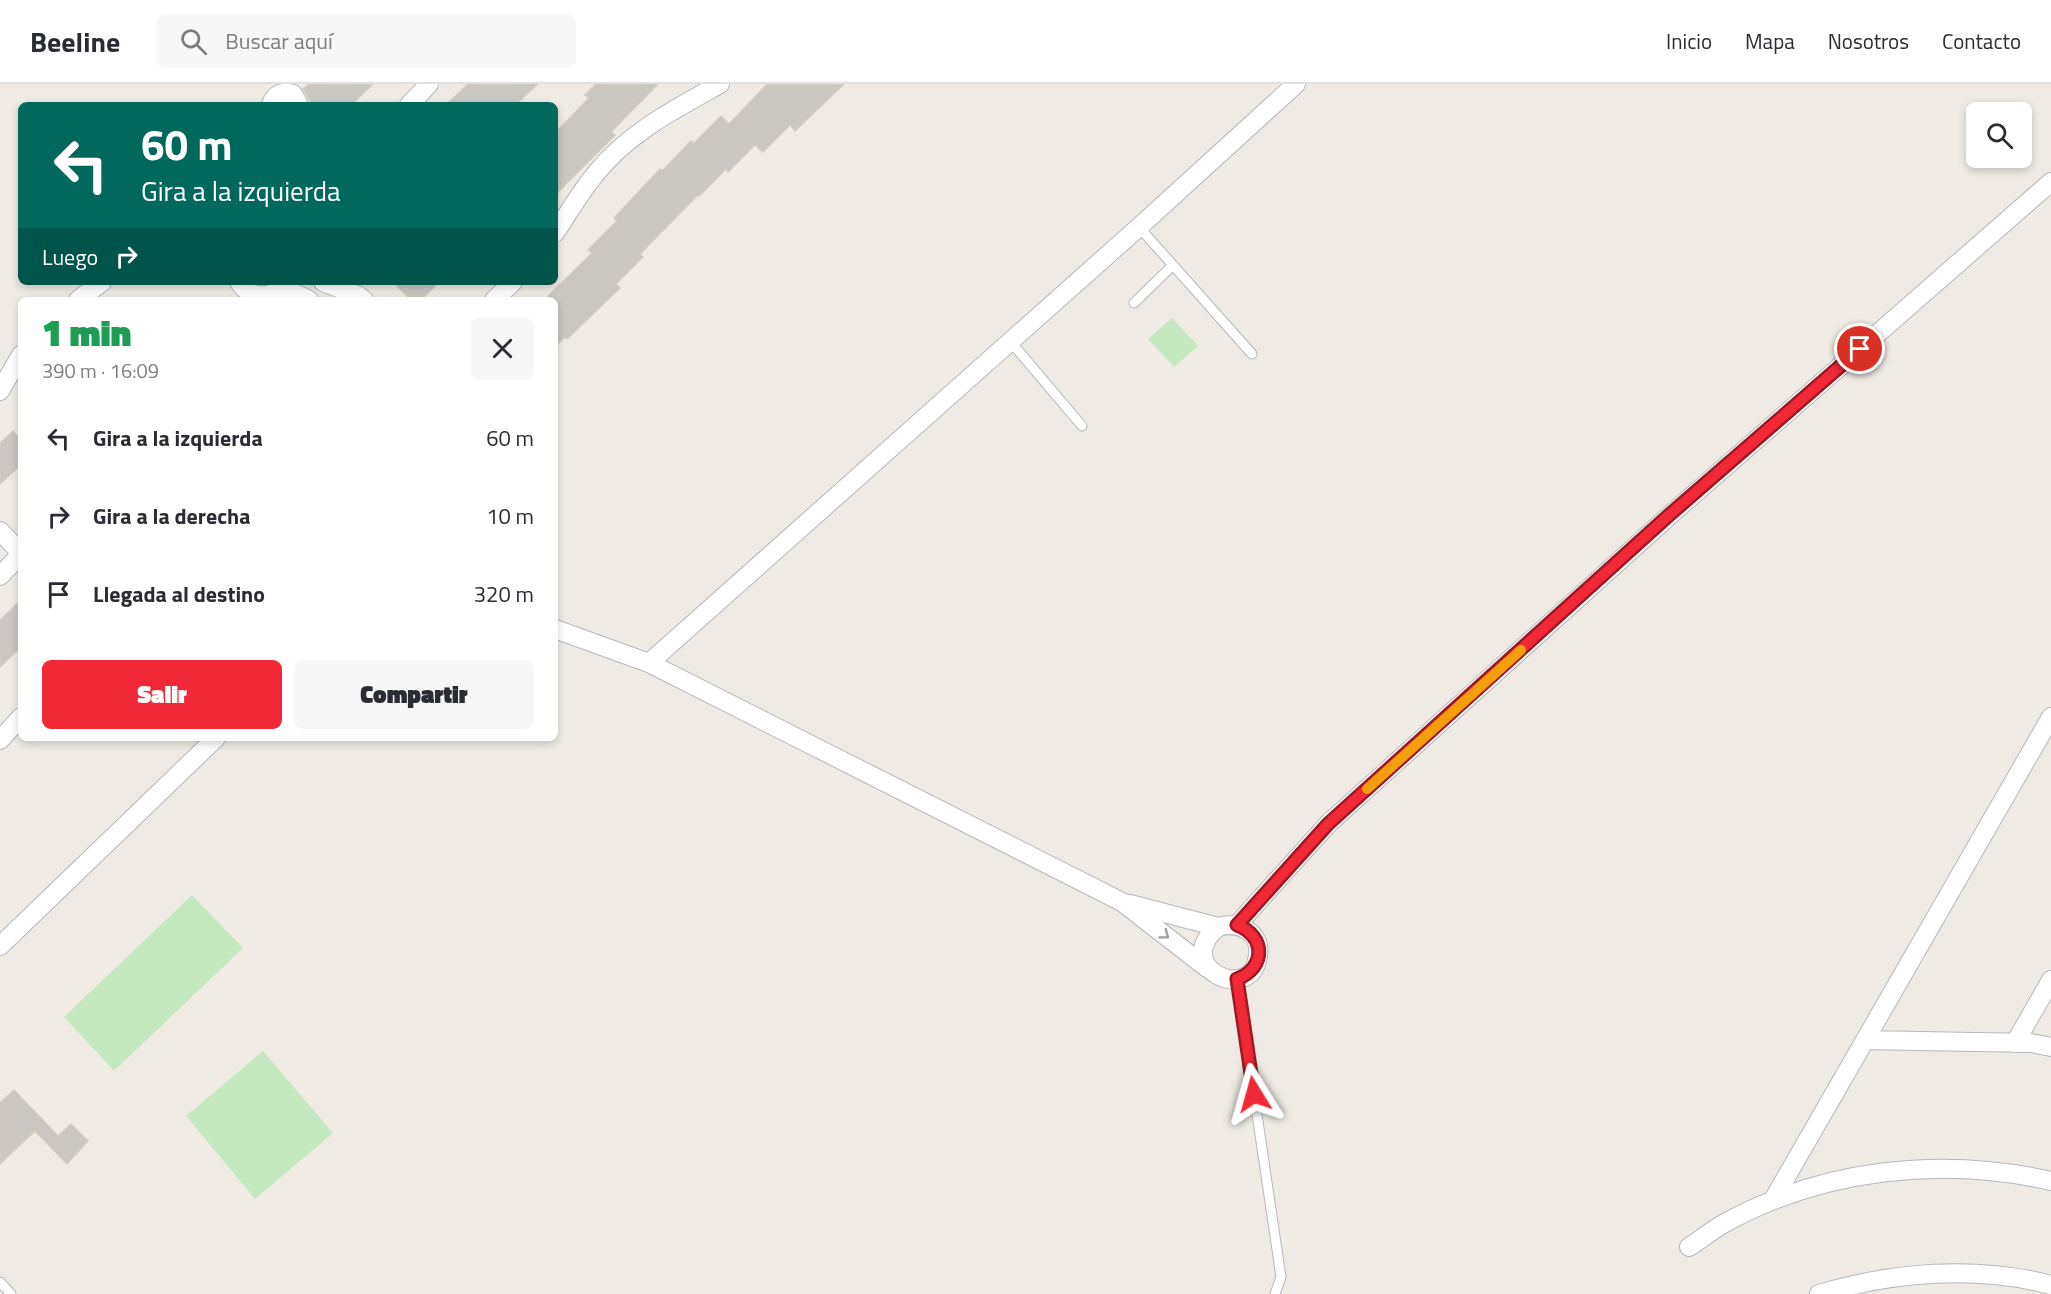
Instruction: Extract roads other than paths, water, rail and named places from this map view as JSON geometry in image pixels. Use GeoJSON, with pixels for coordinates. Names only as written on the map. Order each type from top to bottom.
{"type":"FeatureCollection","features":[{"type":"Feature","properties":{"kind":"street"},"geometry":{"type":"LineString","coordinates":[[412,102],[429,84]]}},
{"type":"Feature","properties":{"kind":"street"},"geometry":{"type":"LineString","coordinates":[[664,116],[692,84]]}},
{"type":"Feature","properties":{"kind":"street"},"geometry":{"type":"LineString","coordinates":[[558,227],[598,171],[631,139],[664,116],[720,84]]}},
{"type":"Feature","properties":{"kind":"street"},"geometry":{"type":"LineString","coordinates":[[649,663],[1138,228],[1296,84]]}},
{"type":"Feature","properties":{"kind":"street"},"geometry":{"type":"LineString","coordinates":[[272,102],[278,94],[285,92],[293,94],[297,102]]}},
{"type":"Feature","properties":{"kind":"street"},"geometry":{"type":"LineString","coordinates":[[1237,925],[1328,824],[1668,516],[2051,182]]}},
{"type":"Feature","properties":{"kind":"street"},"geometry":{"type":"LineString","coordinates":[[82,297],[98,285]]}},
{"type":"Feature","properties":{"kind":"street"},"geometry":{"type":"LineString","coordinates":[[241,285],[258,296],[267,296],[283,285],[304,297]]}},
{"type":"Feature","properties":{"kind":"street"},"geometry":{"type":"LineString","coordinates":[[331,285],[360,297]]}},
{"type":"Feature","properties":{"kind":"street"},"geometry":{"type":"LineString","coordinates":[[497,297],[510,285]]}},
{"type":"Feature","properties":{"kind":"street"},"geometry":{"type":"LineString","coordinates":[[0,368],[18,357]]}},
{"type":"Feature","properties":{"kind":"street"},"geometry":{"type":"LineString","coordinates":[[0,391],[18,360]]}},
{"type":"Feature","properties":{"kind":"street"},"geometry":{"type":"LineString","coordinates":[[0,531],[18,551]]}},
{"type":"Feature","properties":{"kind":"street"},"geometry":{"type":"LineString","coordinates":[[6,573],[18,558]]}},
{"type":"Feature","properties":{"kind":"street"},"geometry":{"type":"LineString","coordinates":[[558,633],[649,663],[1122,902],[1220,978],[1237,979],[1251,971],[1258,956],[1256,940],[1251,933],[1237,925],[1227,924],[1218,927],[1210,933],[1205,942],[1203,952],[1208,968]]}},
{"type":"Feature","properties":{"kind":"street"},"geometry":{"type":"LineString","coordinates":[[1773,1200],[2051,719]]}},
{"type":"Feature","properties":{"kind":"street"},"geometry":{"type":"LineString","coordinates":[[0,740],[18,720]]}},
{"type":"Feature","properties":{"kind":"street"},"geometry":{"type":"LineString","coordinates":[[0,946],[213,741]]}},
{"type":"Feature","properties":{"kind":"street"},"geometry":{"type":"LineString","coordinates":[[1122,902],[1218,927]]}},
{"type":"Feature","properties":{"kind":"street"},"geometry":{"type":"LineString","coordinates":[[2015,1043],[2051,980]]}},
{"type":"Feature","properties":{"kind":"street"},"geometry":{"type":"LineString","coordinates":[[1865,1040],[2015,1043],[2051,1047]]}},
{"type":"Feature","properties":{"kind":"street"},"geometry":{"type":"LineString","coordinates":[[1689,1247],[1720,1225],[1773,1200],[1852,1177],[1914,1168],[1946,1168],[2024,1175],[2051,1181]]}},
{"type":"Feature","properties":{"kind":"street"},"geometry":{"type":"LineString","coordinates":[[1819,1294],[1859,1284],[1934,1272],[2029,1279],[2051,1285]]}},
{"type":"Feature","properties":{"kind":"lane"},"geometry":{"type":"LineString","coordinates":[[1138,228],[1252,354]]}},
{"type":"Feature","properties":{"kind":"lane"},"geometry":{"type":"LineString","coordinates":[[1134,303],[1173,265]]}},
{"type":"Feature","properties":{"kind":"lane"},"geometry":{"type":"LineString","coordinates":[[1010,341],[1082,426]]}},
{"type":"Feature","properties":{"kind":"lane"},"geometry":{"type":"LineString","coordinates":[[1237,979],[1281,1277],[1275,1294]]}},
{"type":"Feature","properties":{"kind":"lane"},"geometry":{"type":"LineString","coordinates":[[0,1282],[11,1294]]}}]}
